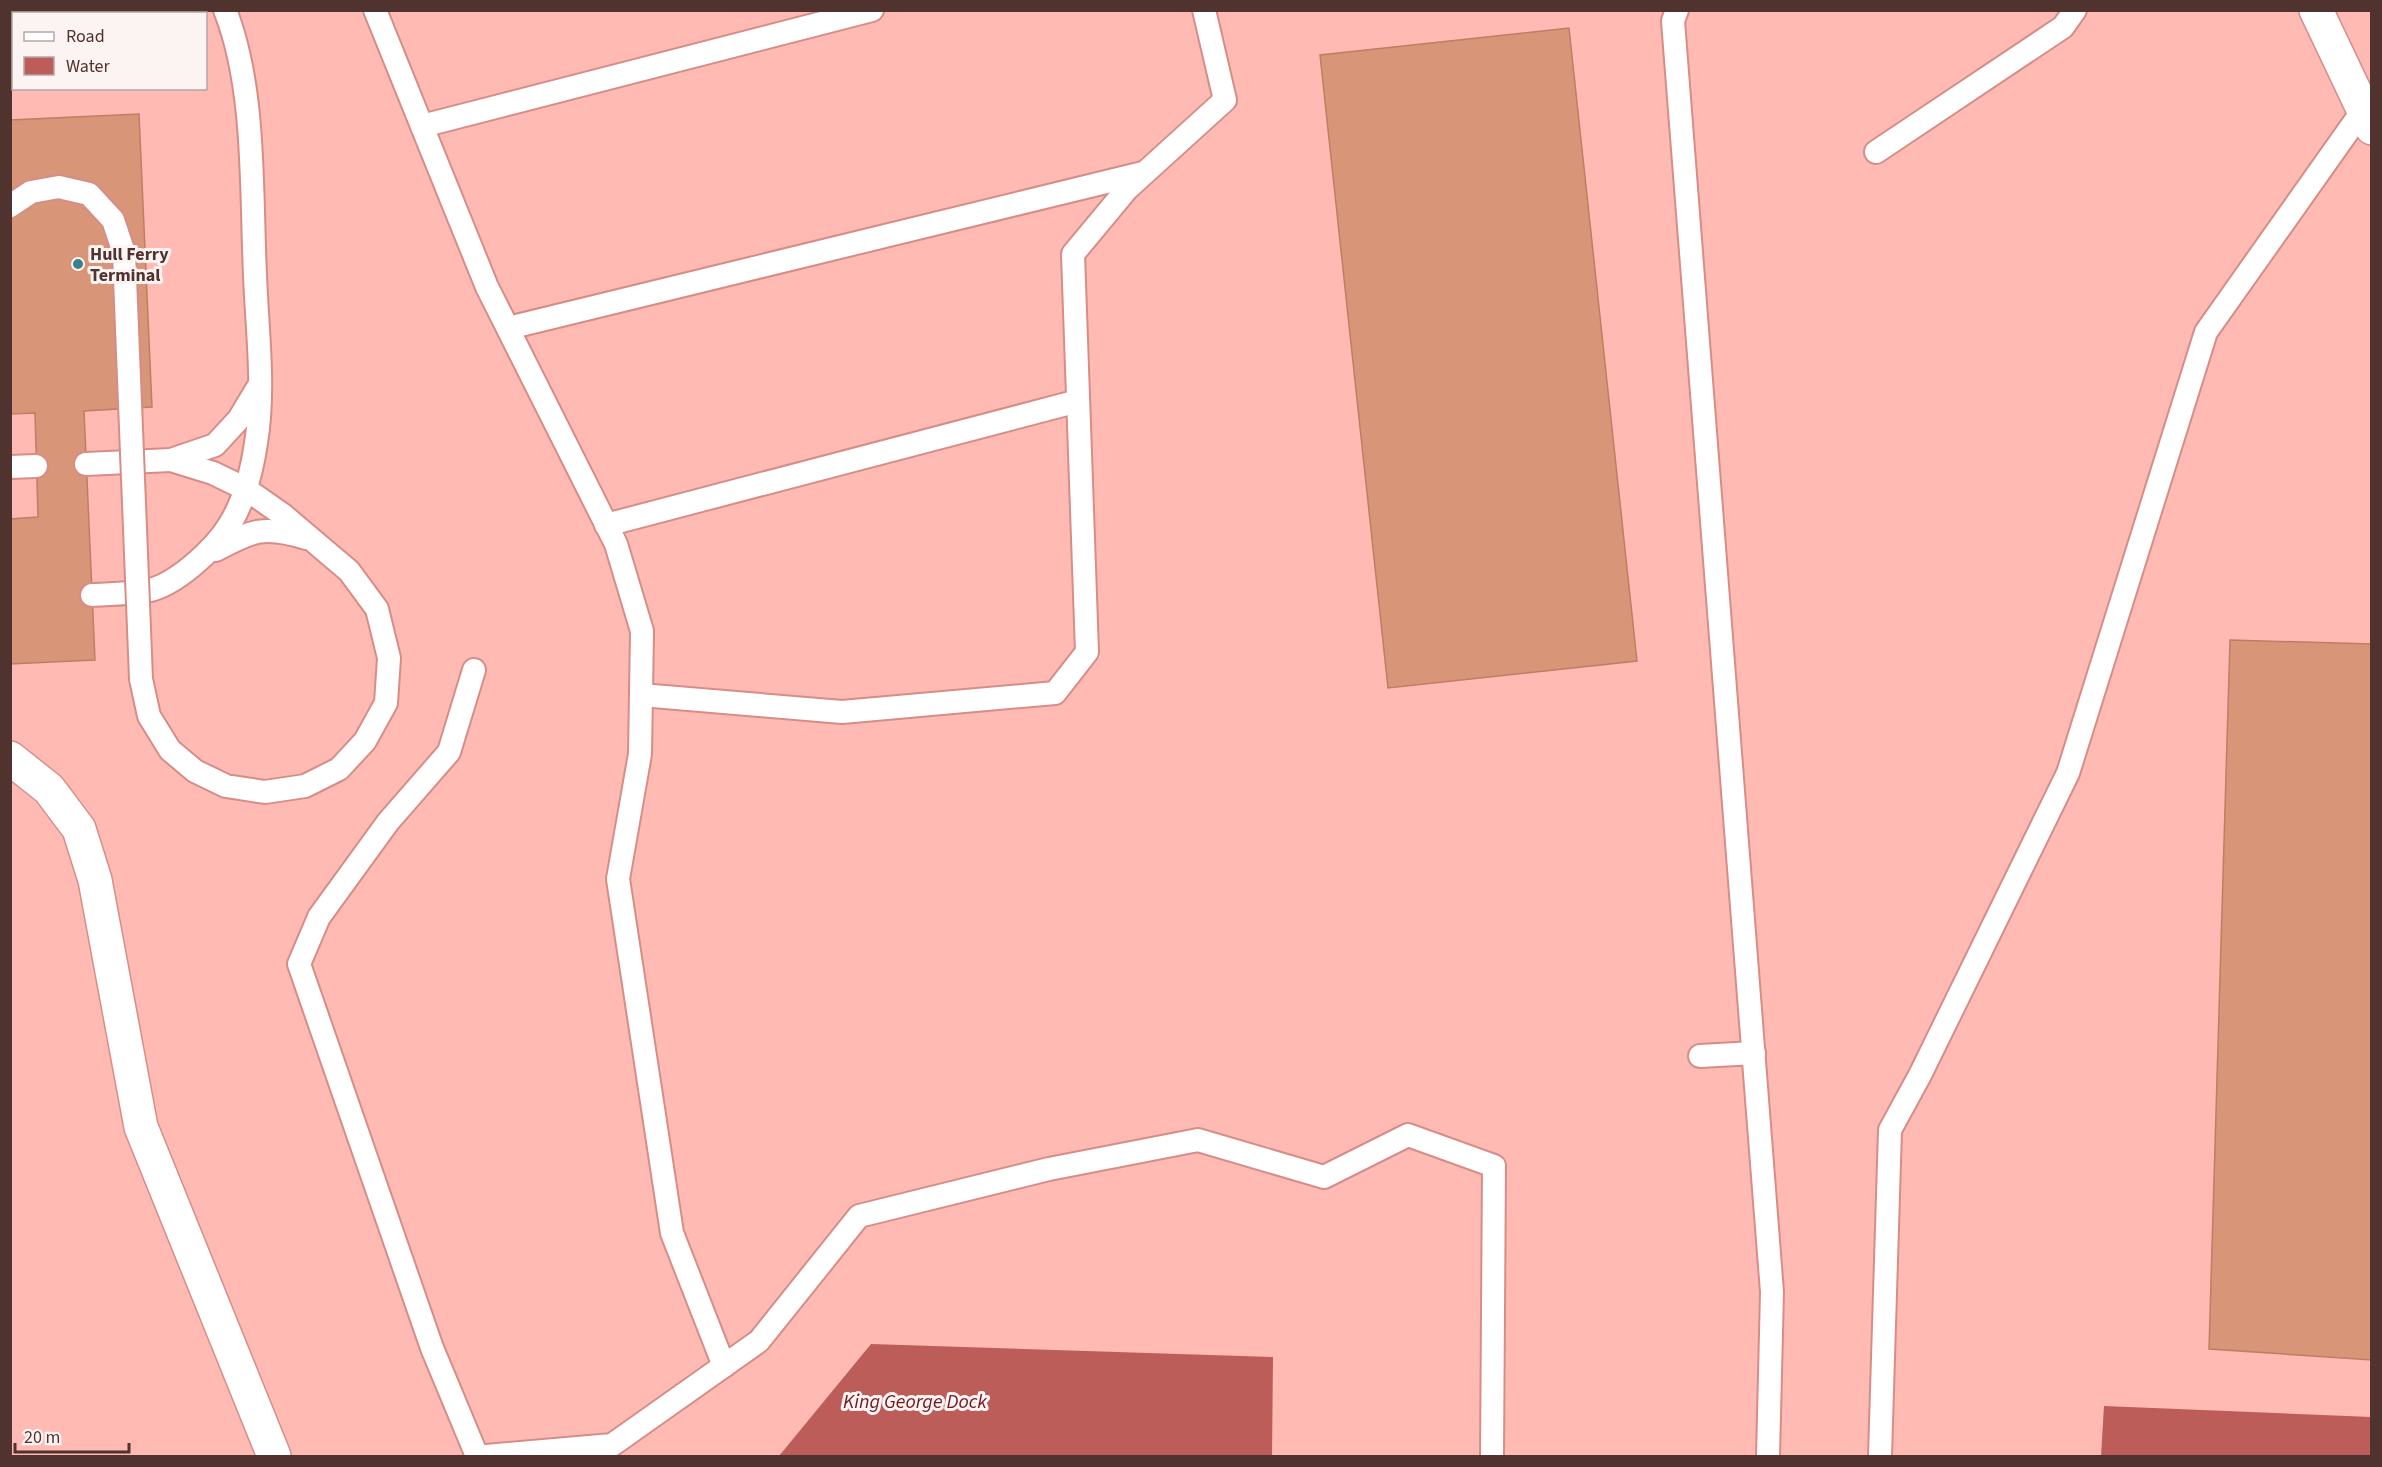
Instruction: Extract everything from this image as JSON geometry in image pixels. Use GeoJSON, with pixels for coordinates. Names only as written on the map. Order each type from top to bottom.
{"type":"FeatureCollection","features":[{"type":"Feature","properties":{"kind":"street"},"geometry":{"type":"LineString","coordinates":[[2316,10],[2367,119]]}},
{"type":"Feature","properties":{"kind":"street"},"geometry":{"type":"LineString","coordinates":[[10,758],[50,789],[79,829],[95,880],[141,1127],[274,1456]]}},
{"type":"Feature","properties":{"kind":"lane"},"geometry":{"type":"LineString","coordinates":[[205,556],[230,525],[246,489],[256,442],[260,385],[248,126],[243,76],[225,10]]}},
{"type":"Feature","properties":{"kind":"lane"},"geometry":{"type":"LineString","coordinates":[[375,10],[487,287],[616,544],[642,631],[640,754],[618,879],[672,1233],[724,1366]]}},
{"type":"Feature","properties":{"kind":"lane"},"geometry":{"type":"LineString","coordinates":[[422,126],[872,10]]}},
{"type":"Feature","properties":{"kind":"lane"},"geometry":{"type":"LineString","coordinates":[[641,695],[842,712],[1055,693],[1087,652],[1073,254],[1127,189],[1225,100],[1204,10]]}},
{"type":"Feature","properties":{"kind":"lane"},"geometry":{"type":"LineString","coordinates":[[1677,10],[1673,21],[1772,1292],[1768,1456]]}},
{"type":"Feature","properties":{"kind":"lane"},"geometry":{"type":"LineString","coordinates":[[1876,152],[2063,27],[2075,10]]}},
{"type":"Feature","properties":{"kind":"lane"},"geometry":{"type":"LineString","coordinates":[[1880,1456],[1890,1130],[1920,1075],[2068,773],[2206,332],[2367,119]]}},
{"type":"Feature","properties":{"kind":"lane"},"geometry":{"type":"LineString","coordinates":[[508,328],[1144,173]]}},
{"type":"Feature","properties":{"kind":"lane"},"geometry":{"type":"LineString","coordinates":[[10,206],[31,192],[59,188],[89,194],[113,220],[124,254],[141,679],[149,716],[170,750],[195,771],[226,786],[265,792],[305,786],[339,769],[365,741],[386,704],[389,658],[377,609],[349,571],[283,514],[246,489],[213,472],[171,460]]}},
{"type":"Feature","properties":{"kind":"lane"},"geometry":{"type":"LineString","coordinates":[[86,464],[171,460],[215,445],[239,419],[260,385]]}},
{"type":"Feature","properties":{"kind":"lane"},"geometry":{"type":"LineString","coordinates":[[606,525],[1078,401]]}},
{"type":"Feature","properties":{"kind":"lane"},"geometry":{"type":"LineString","coordinates":[[10,467],[36,466]]}},
{"type":"Feature","properties":{"kind":"lane"},"geometry":{"type":"LineString","coordinates":[[92,595],[149,591],[179,576],[205,556],[247,533],[282,531],[316,541]]}},
{"type":"Feature","properties":{"kind":"lane"},"geometry":{"type":"LineString","coordinates":[[474,670],[449,752],[388,822],[319,917],[299,964],[432,1348],[477,1456]]}},
{"type":"Feature","properties":{"kind":"lane"},"geometry":{"type":"LineString","coordinates":[[1700,1056],[1754,1053]]}},
{"type":"Feature","properties":{"kind":"lane"},"geometry":{"type":"LineString","coordinates":[[486,1456],[612,1445],[759,1341],[859,1216],[1049,1169],[1198,1140],[1324,1178],[1408,1135],[1494,1166],[1492,1456]]}},
{"type":"Feature","properties":{"kind":"shaded area"},"geometry":{"type":"Polygon","coordinates":[[[11,11],[2371,11],[2371,1456],[11,1456],[11,11]]]}},
{"type":"Feature","properties":{"kind":"water","name":"King George Dock"},"geometry":{"type":"Polygon","coordinates":[[[871,1344],[1273,1357],[1272,1456],[779,1456],[871,1344]]]}},
{"type":"Feature","properties":{"kind":"water"},"geometry":{"type":"Polygon","coordinates":[[[2104,1406],[2371,1417],[2371,1456],[2101,1456],[2104,1406]]]}},
{"type":"Feature","properties":{"kind":"building"},"geometry":{"type":"Polygon","coordinates":[[[1569,28],[1637,661],[1388,688],[1320,55],[1569,28]]]}},
{"type":"Feature","properties":{"kind":"building","name":"Hull Ferry Terminal"},"geometry":{"type":"Polygon","coordinates":[[[139,114],[152,407],[84,411],[95,660],[10,664],[10,519],[38,517],[35,413],[10,414],[10,120],[139,114]]]}},
{"type":"Feature","properties":{"kind":"building"},"geometry":{"type":"Polygon","coordinates":[[[2230,640],[2372,644],[2372,1360],[2209,1349],[2230,640]]]}},
{"type":"Feature","properties":{"kind":"place","name":"Hull Ferry Terminal"},"geometry":{"type":"Point","coordinates":[78,264]}}]}
